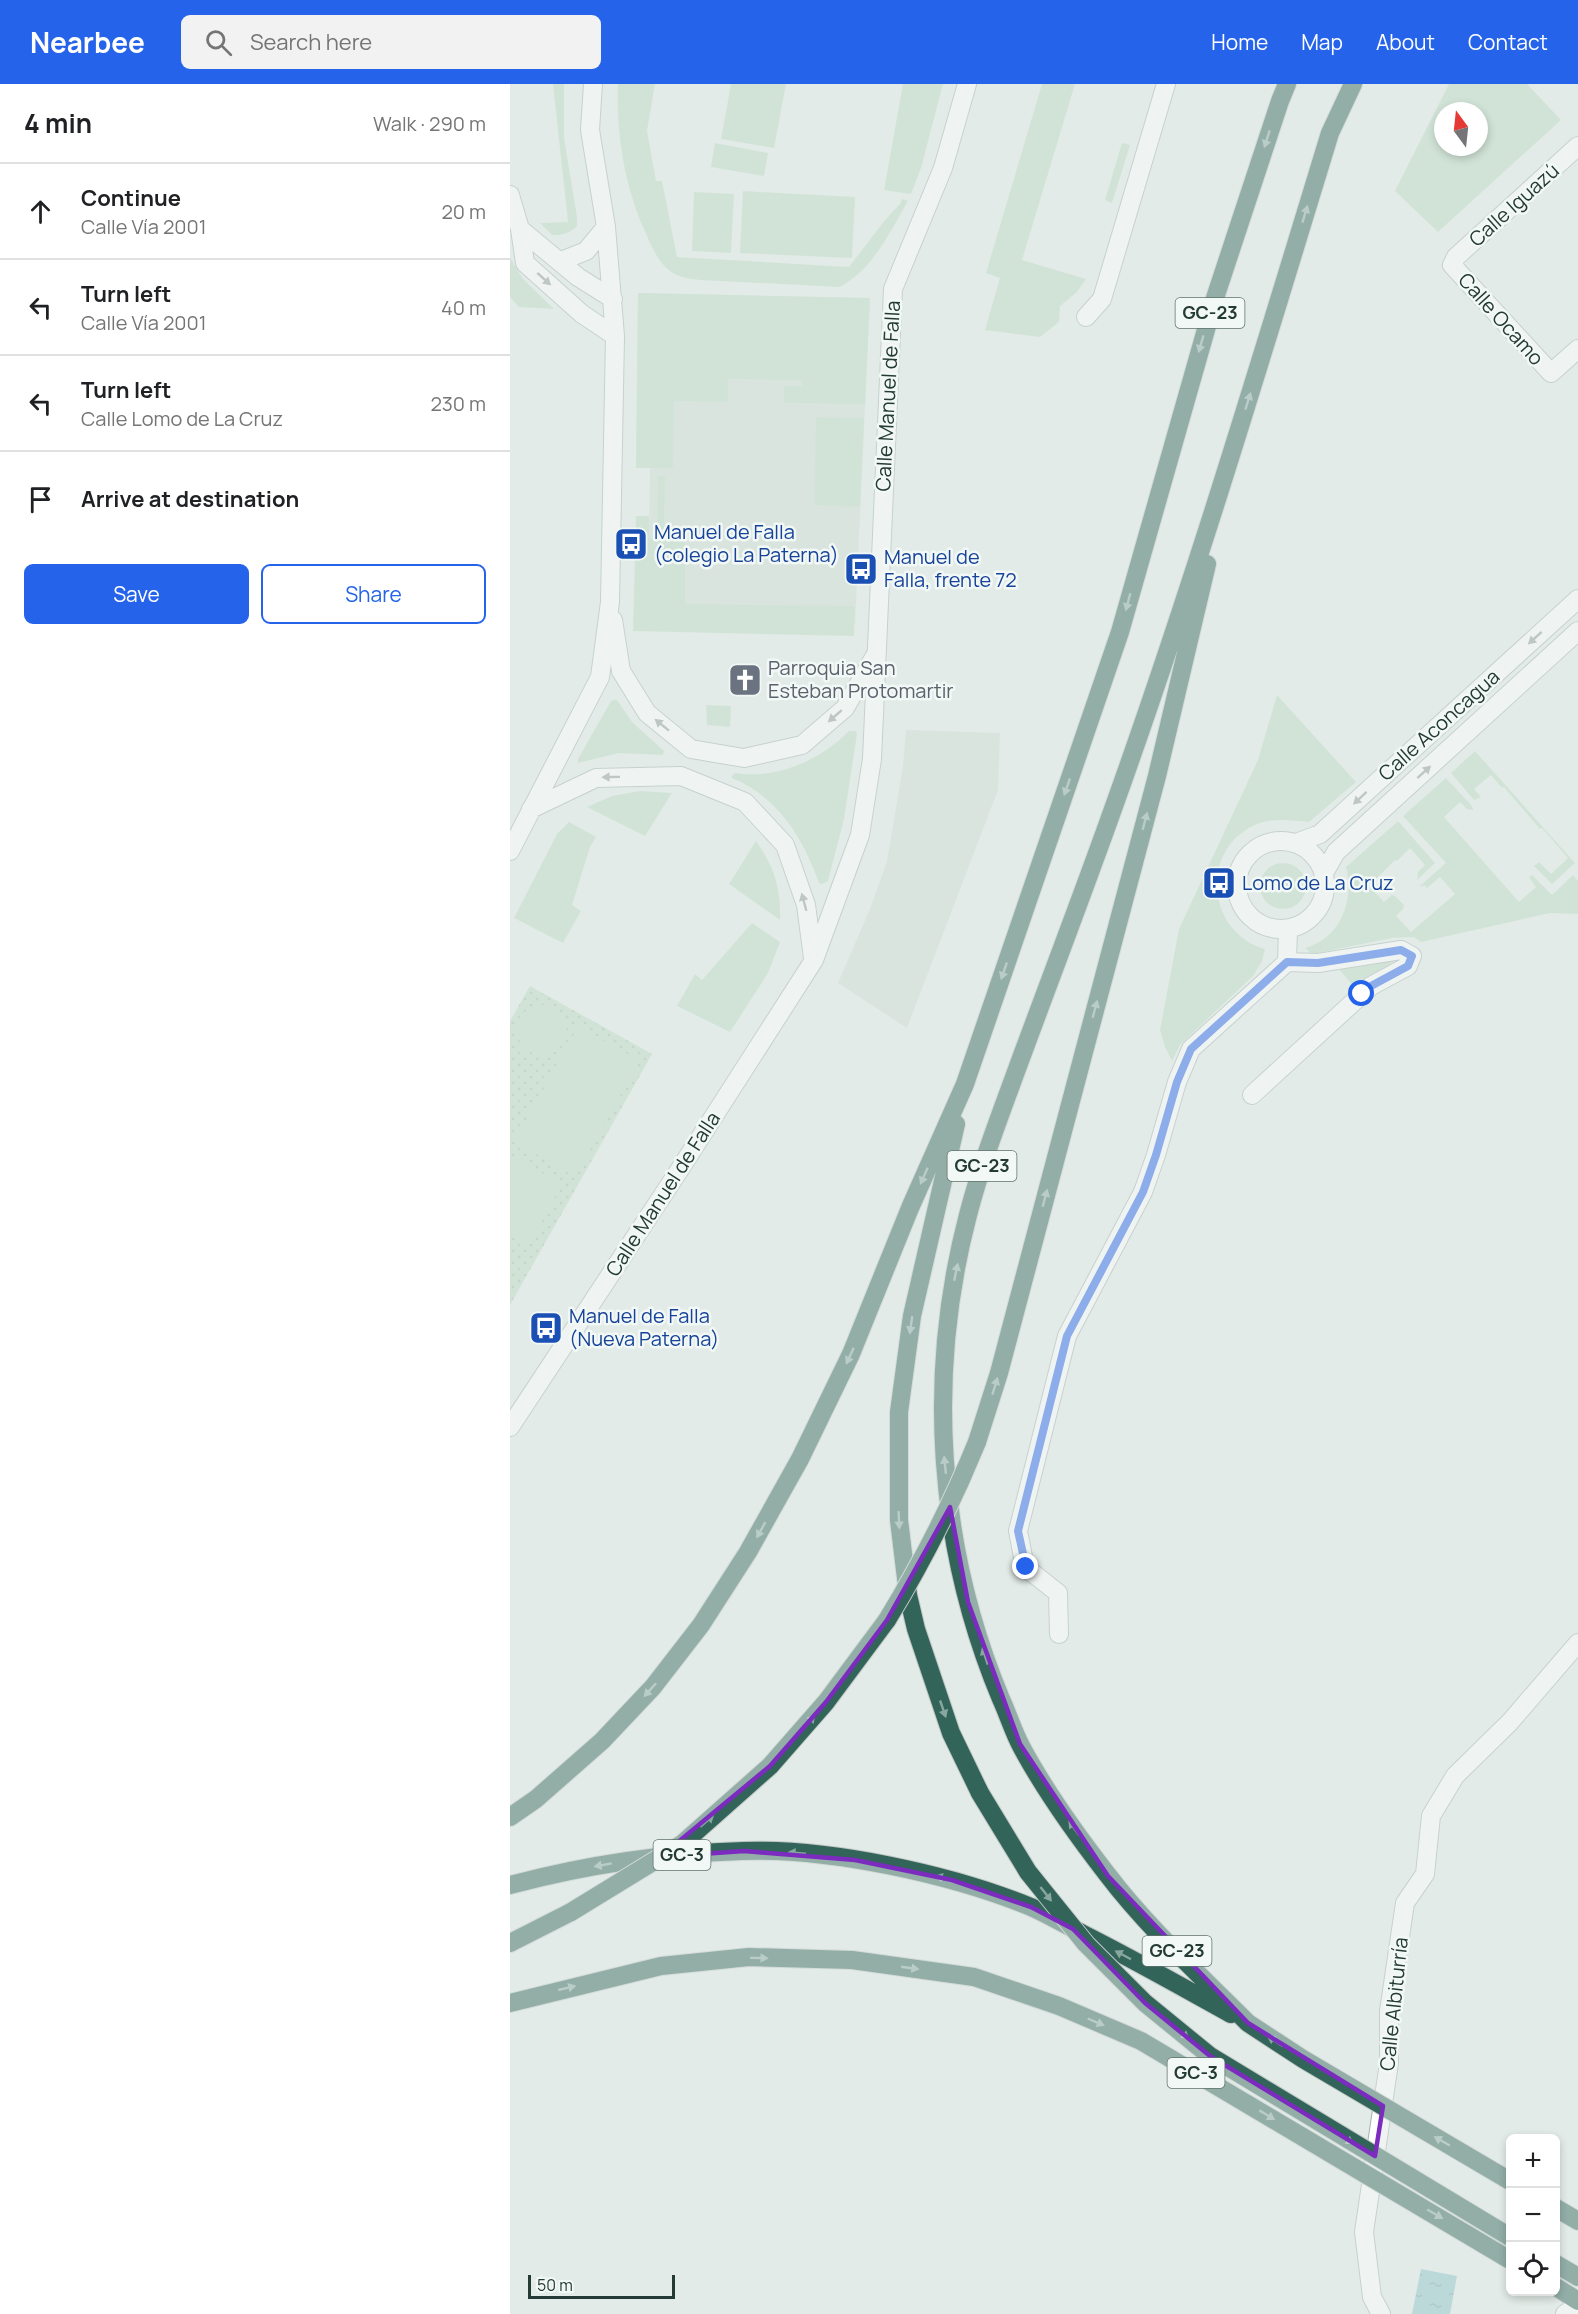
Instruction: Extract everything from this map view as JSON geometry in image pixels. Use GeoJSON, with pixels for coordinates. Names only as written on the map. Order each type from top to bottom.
{"type":"FeatureCollection","features":[{"type":"Feature","properties":{"kind":"highway","name":"GC-23"},"geometry":{"type":"LineString","coordinates":[[1287,84],[1215,298],[1120,632],[965,1084],[912,1317],[899,1412],[899,1520],[908,1595],[916,1629],[951,1733],[980,1793],[1029,1872],[1086,1944],[1145,2003],[1210,2056],[1506,2235]]}},
{"type":"Feature","properties":{"kind":"highway","name":"GC-23"},"geometry":{"type":"LineString","coordinates":[[1248,2024],[1144,1917],[1108,1876],[1059,1808],[1020,1744],[989,1670],[971,1614],[952,1528],[942,1437],[943,1356],[951,1292],[967,1218],[988,1147],[1114,807],[1232,457],[1330,133],[1353,84]]}},
{"type":"Feature","properties":{"kind":"highway"},"geometry":{"type":"LineString","coordinates":[[510,1943],[572,1912],[682,1844],[770,1766],[826,1702],[887,1620],[921,1564],[955,1497],[977,1442],[1002,1361],[1157,776],[1232,457]]}},
{"type":"Feature","properties":{"kind":"highway"},"geometry":{"type":"LineString","coordinates":[[510,1817],[536,1799],[602,1741],[653,1687],[701,1625],[748,1552],[800,1459],[851,1354],[910,1208],[965,1084]]}},
{"type":"Feature","properties":{"kind":"highway","name":"GC-3"},"geometry":{"type":"LineString","coordinates":[[510,1885],[639,1859],[744,1851],[802,1853],[855,1860],[952,1880],[1031,1907],[1125,1955],[1248,2024],[1303,2060],[1506,2179]]}},
{"type":"Feature","properties":{"kind":"highway","name":"GC-3"},"geometry":{"type":"LineString","coordinates":[[510,2003],[661,1966],[749,1958],[852,1960],[975,1977],[1059,2006],[1141,2041],[1506,2258]]}},
{"type":"Feature","properties":{"kind":"highway"},"geometry":{"type":"LineString","coordinates":[[1560,2210],[1578,2221]]}},
{"type":"Feature","properties":{"kind":"highway"},"geometry":{"type":"LineString","coordinates":[[1560,2266],[1578,2277]]}},
{"type":"Feature","properties":{"kind":"highway"},"geometry":{"type":"LineString","coordinates":[[1560,2291],[1578,2303]]}},
{"type":"Feature","properties":{"kind":"street","name":"Calle Manuel de Falla"},"geometry":{"type":"LineString","coordinates":[[510,851],[600,677],[610,602],[615,336],[606,227],[590,130],[593,84]]}},
{"type":"Feature","properties":{"kind":"street","name":"Calle Manuel de Falla"},"geometry":{"type":"LineString","coordinates":[[510,1427],[686,1160],[814,960],[860,835],[872,759],[879,650],[887,390],[893,289],[944,168],[967,84]]}},
{"type":"Feature","properties":{"kind":"street"},"geometry":{"type":"LineString","coordinates":[[1086,317],[1102,299],[1166,84]]}},
{"type":"Feature","properties":{"kind":"street","name":"Calle Iguazú"},"geometry":{"type":"LineString","coordinates":[[1452,265],[1456,257],[1578,146]]}},
{"type":"Feature","properties":{"kind":"street"},"geometry":{"type":"LineString","coordinates":[[510,195],[520,229],[525,262],[582,314],[615,336]]}},
{"type":"Feature","properties":{"kind":"street"},"geometry":{"type":"LineString","coordinates":[[561,261],[586,251],[606,227]]}},
{"type":"Feature","properties":{"kind":"street"},"geometry":{"type":"LineString","coordinates":[[520,229],[578,277],[613,299]]}},
{"type":"Feature","properties":{"kind":"street","name":"Calle Ocamo"},"geometry":{"type":"LineString","coordinates":[[1452,265],[1551,373],[1578,349]]}},
{"type":"Feature","properties":{"kind":"street","name":"Calle Aconcagua"},"geometry":{"type":"LineString","coordinates":[[1296,843],[1320,834],[1578,599]]}},
{"type":"Feature","properties":{"kind":"street","name":"Calle Manuel de Falla"},"geometry":{"type":"LineString","coordinates":[[610,602],[621,671],[647,713],[691,749],[744,758],[802,744],[844,708],[879,650]]}},
{"type":"Feature","properties":{"kind":"street","name":"Calle Aconcagua"},"geometry":{"type":"LineString","coordinates":[[1324,873],[1336,852],[1578,631]]}},
{"type":"Feature","properties":{"kind":"street"},"geometry":{"type":"LineString","coordinates":[[531,809],[596,778],[681,776],[745,802],[785,845],[806,905],[814,960]]}},
{"type":"Feature","properties":{"kind":"street"},"geometry":{"type":"LineString","coordinates":[[1281,840],[1296,843],[1308,849],[1318,860],[1324,873],[1326,888],[1322,903],[1308,920],[1288,929],[1259,924],[1240,902],[1237,888],[1238,874],[1244,860],[1254,850],[1267,843],[1281,840]]}},
{"type":"Feature","properties":{"kind":"street"},"geometry":{"type":"LineString","coordinates":[[1287,962],[1288,929]]}},
{"type":"Feature","properties":{"kind":"street"},"geometry":{"type":"LineString","coordinates":[[1059,1634],[1058,1593],[1026,1567],[1018,1531],[1067,1336],[1143,1192],[1177,1082],[1191,1049],[1287,962],[1318,963],[1401,950],[1412,956],[1408,966],[1371,986],[1252,1095]]}},
{"type":"Feature","properties":{"kind":"street","name":"Calle Albiturría"},"geometry":{"type":"LineString","coordinates":[[1381,2314],[1372,2297],[1364,2232],[1389,2063],[1389,2011],[1405,1903],[1425,1874],[1431,1816],[1455,1776],[1510,1722],[1578,1643]]}},
{"type":"Feature","properties":{"kind":"street"},"geometry":{"type":"LineString","coordinates":[[1565,2314],[1578,2303]]}},
{"type":"Feature","properties":{"kind":"highlighted area"},"geometry":{"type":"Polygon","coordinates":[[[950,1507],[968,1602],[1020,1744],[1108,1876],[1248,2023],[1383,2106],[1375,2156],[1210,2056],[1145,2003],[1073,1929],[1031,1907],[952,1880],[855,1860],[744,1851],[660,1857],[770,1766],[826,1702],[887,1620],[950,1507]]]}},
{"type":"Feature","properties":{"kind":"shaded area"},"geometry":{"type":"Polygon","coordinates":[[[638,293],[870,298],[855,625],[635,620],[635,538],[649,538],[650,468],[636,468],[638,293]]]}},
{"type":"Feature","properties":{"kind":"shaded area"},"geometry":{"type":"Polygon","coordinates":[[[906,730],[1000,733],[998,790],[907,1028],[838,983],[870,909],[887,861],[903,766],[906,730]]]}},
{"type":"Feature","properties":{"kind":"green space"},"geometry":{"type":"Polygon","coordinates":[[[553,84],[564,84],[564,138],[577,217],[577,226],[559,235],[552,235],[540,223],[568,222],[553,84]]]}},
{"type":"Feature","properties":{"kind":"green space"},"geometry":{"type":"Polygon","coordinates":[[[618,84],[655,84],[647,131],[656,181],[662,181],[677,257],[849,267],[902,199],[908,201],[880,249],[862,270],[840,287],[700,280],[679,276],[668,270],[657,257],[633,200],[620,143],[618,84]]]}},
{"type":"Feature","properties":{"kind":"green space"},"geometry":{"type":"Polygon","coordinates":[[[731,84],[786,84],[774,148],[721,139],[731,84]]]}},
{"type":"Feature","properties":{"kind":"green space"},"geometry":{"type":"Polygon","coordinates":[[[903,84],[943,84],[921,168],[911,194],[884,190],[903,84]]]}},
{"type":"Feature","properties":{"kind":"green space"},"geometry":{"type":"Polygon","coordinates":[[[1042,84],[1075,84],[1022,260],[1086,279],[1077,292],[1060,306],[1059,322],[1040,337],[985,330],[1000,278],[986,273],[1042,84]]]}},
{"type":"Feature","properties":{"kind":"green space"},"geometry":{"type":"Polygon","coordinates":[[[1449,84],[1527,84],[1561,120],[1438,232],[1395,191],[1434,114],[1434,156],[1488,156],[1488,102],[1440,102],[1449,84]]]}},
{"type":"Feature","properties":{"kind":"green space"},"geometry":{"type":"Polygon","coordinates":[[[715,143],[768,153],[764,176],[711,167],[715,143]]]}},
{"type":"Feature","properties":{"kind":"green space"},"geometry":{"type":"Polygon","coordinates":[[[1122,143],[1130,145],[1112,203],[1105,200],[1122,143]]]}},
{"type":"Feature","properties":{"kind":"green space"},"geometry":{"type":"Polygon","coordinates":[[[743,191],[855,197],[852,258],[740,253],[743,191]]]}},
{"type":"Feature","properties":{"kind":"green space"},"geometry":{"type":"Polygon","coordinates":[[[694,192],[734,194],[731,253],[692,251],[694,192]]]}},
{"type":"Feature","properties":{"kind":"green space"},"geometry":{"type":"Polygon","coordinates":[[[510,258],[523,279],[554,309],[519,307],[510,297],[510,258]]]}},
{"type":"Feature","properties":{"kind":"green space"},"geometry":{"type":"Polygon","coordinates":[[[638,293],[870,298],[865,404],[784,403],[784,386],[802,386],[802,380],[728,379],[728,402],[674,401],[673,468],[636,468],[638,293]]]}},
{"type":"Feature","properties":{"kind":"green space"},"geometry":{"type":"Polygon","coordinates":[[[816,417],[864,418],[860,507],[814,505],[816,417]]]}},
{"type":"Feature","properties":{"kind":"green space"},"geometry":{"type":"Polygon","coordinates":[[[658,476],[665,476],[664,530],[657,530],[658,476]]]}},
{"type":"Feature","properties":{"kind":"green space"},"geometry":{"type":"Polygon","coordinates":[[[636,516],[649,516],[649,538],[685,539],[685,604],[855,606],[854,636],[633,631],[636,516]]]}},
{"type":"Feature","properties":{"kind":"green space"},"geometry":{"type":"Polygon","coordinates":[[[1277,695],[1356,782],[1309,822],[1282,820],[1255,825],[1237,837],[1225,853],[1218,871],[1217,890],[1222,909],[1231,926],[1246,940],[1265,949],[1262,961],[1253,976],[1180,1045],[1172,1061],[1160,1030],[1179,929],[1258,760],[1277,695]]]}},
{"type":"Feature","properties":{"kind":"green space"},"geometry":{"type":"Polygon","coordinates":[[[617,700],[632,722],[664,751],[663,755],[619,753],[578,763],[578,759],[611,701],[617,700]]]}},
{"type":"Feature","properties":{"kind":"green space"},"geometry":{"type":"Polygon","coordinates":[[[706,705],[731,706],[730,727],[707,725],[706,705]]]}},
{"type":"Feature","properties":{"kind":"green space"},"geometry":{"type":"Polygon","coordinates":[[[849,731],[856,731],[857,734],[844,819],[828,881],[822,884],[819,883],[805,850],[787,821],[763,796],[732,776],[735,773],[766,773],[796,766],[825,751],[849,731]]]}},
{"type":"Feature","properties":{"kind":"green space"},"geometry":{"type":"Polygon","coordinates":[[[1475,751],[1575,863],[1552,884],[1534,866],[1539,862],[1551,874],[1568,858],[1542,828],[1540,829],[1491,775],[1474,789],[1481,797],[1474,800],[1451,773],[1475,751]]]}},
{"type":"Feature","properties":{"kind":"green space"},"geometry":{"type":"Polygon","coordinates":[[[1446,778],[1472,806],[1473,810],[1467,809],[1460,802],[1444,817],[1519,902],[1536,887],[1529,877],[1532,875],[1552,895],[1573,875],[1578,881],[1578,914],[1550,913],[1421,942],[1414,937],[1392,938],[1312,954],[1305,948],[1327,936],[1342,916],[1348,892],[1346,867],[1397,822],[1435,863],[1417,880],[1418,872],[1425,865],[1410,848],[1369,886],[1384,902],[1392,895],[1404,905],[1396,916],[1411,932],[1455,894],[1440,877],[1427,888],[1424,885],[1420,886],[1446,863],[1403,816],[1446,778]]]}},
{"type":"Feature","properties":{"kind":"green space"},"geometry":{"type":"Polygon","coordinates":[[[640,791],[672,793],[645,836],[587,807],[612,796],[640,791]]]}},
{"type":"Feature","properties":{"kind":"green space"},"geometry":{"type":"Polygon","coordinates":[[[569,822],[596,837],[590,847],[572,905],[581,911],[563,943],[514,918],[557,834],[569,822]]]}},
{"type":"Feature","properties":{"kind":"green space"},"geometry":{"type":"Polygon","coordinates":[[[756,841],[778,887],[780,920],[729,884],[756,841]]]}},
{"type":"Feature","properties":{"kind":"green space"},"geometry":{"type":"Polygon","coordinates":[[[1283,863],[1292,864],[1299,870],[1305,877],[1305,895],[1299,902],[1292,908],[1283,909],[1274,908],[1267,902],[1261,895],[1260,886],[1261,877],[1267,870],[1274,864],[1283,863]]]}},
{"type":"Feature","properties":{"kind":"green space"},"geometry":{"type":"Polygon","coordinates":[[[752,923],[780,942],[768,973],[730,1032],[677,1006],[695,974],[702,980],[752,923]]]}},
{"type":"Feature","properties":{"kind":"green space"},"geometry":{"type":"Polygon","coordinates":[[[1394,958],[1395,961],[1355,988],[1338,968],[1394,958]]]}},
{"type":"Feature","properties":{"kind":"green space"},"geometry":{"type":"Polygon","coordinates":[[[530,986],[652,1054],[510,1305],[510,1021],[530,986]]]}},
{"type":"Feature","properties":{"kind":"green space"},"geometry":{"type":"Polygon","coordinates":[[[537,1005],[547,1005],[560,1012],[567,1025],[567,1035],[560,1048],[547,1055],[537,1055],[528,1051],[521,1044],[517,1035],[517,1025],[521,1016],[528,1009],[537,1005]]]}},
{"type":"Feature","properties":{"kind":"green space"},"geometry":{"type":"Polygon","coordinates":[[[578,1027],[640,1061],[575,1176],[514,1142],[578,1027]]]}},
{"type":"Feature","properties":{"kind":"green space"},"geometry":{"type":"Polygon","coordinates":[[[510,1155],[562,1184],[527,1246],[510,1236],[510,1155]]]}},
{"type":"Feature","properties":{"kind":"water"},"geometry":{"type":"Polygon","coordinates":[[[1421,2269],[1457,2276],[1450,2314],[1412,2314],[1421,2269]]]}},
{"type":"Feature","properties":{"kind":"place","name":"Manuel de Falla (colegio La Paterna)"},"geometry":{"type":"Point","coordinates":[631,544]}},
{"type":"Feature","properties":{"kind":"place","name":"Manuel de Falla, frente 72"},"geometry":{"type":"Point","coordinates":[861,569]}},
{"type":"Feature","properties":{"kind":"place","name":"Parroquia San Esteban Protomartir"},"geometry":{"type":"Point","coordinates":[745,680]}},
{"type":"Feature","properties":{"kind":"place","name":"Lomo de La Cruz"},"geometry":{"type":"Point","coordinates":[1219,883]}},
{"type":"Feature","properties":{"kind":"place","name":"Manuel de Falla (Nueva Paterna)"},"geometry":{"type":"Point","coordinates":[546,1328]}},
{"type":"Feature","properties":{"kind":"route"},"geometry":{"type":"LineString","coordinates":[[1026,1567],[1018,1531],[1067,1336],[1143,1192],[1177,1082],[1191,1049],[1287,962],[1318,963],[1401,950],[1412,956],[1408,966],[1371,986],[1362,994]]}}]}
